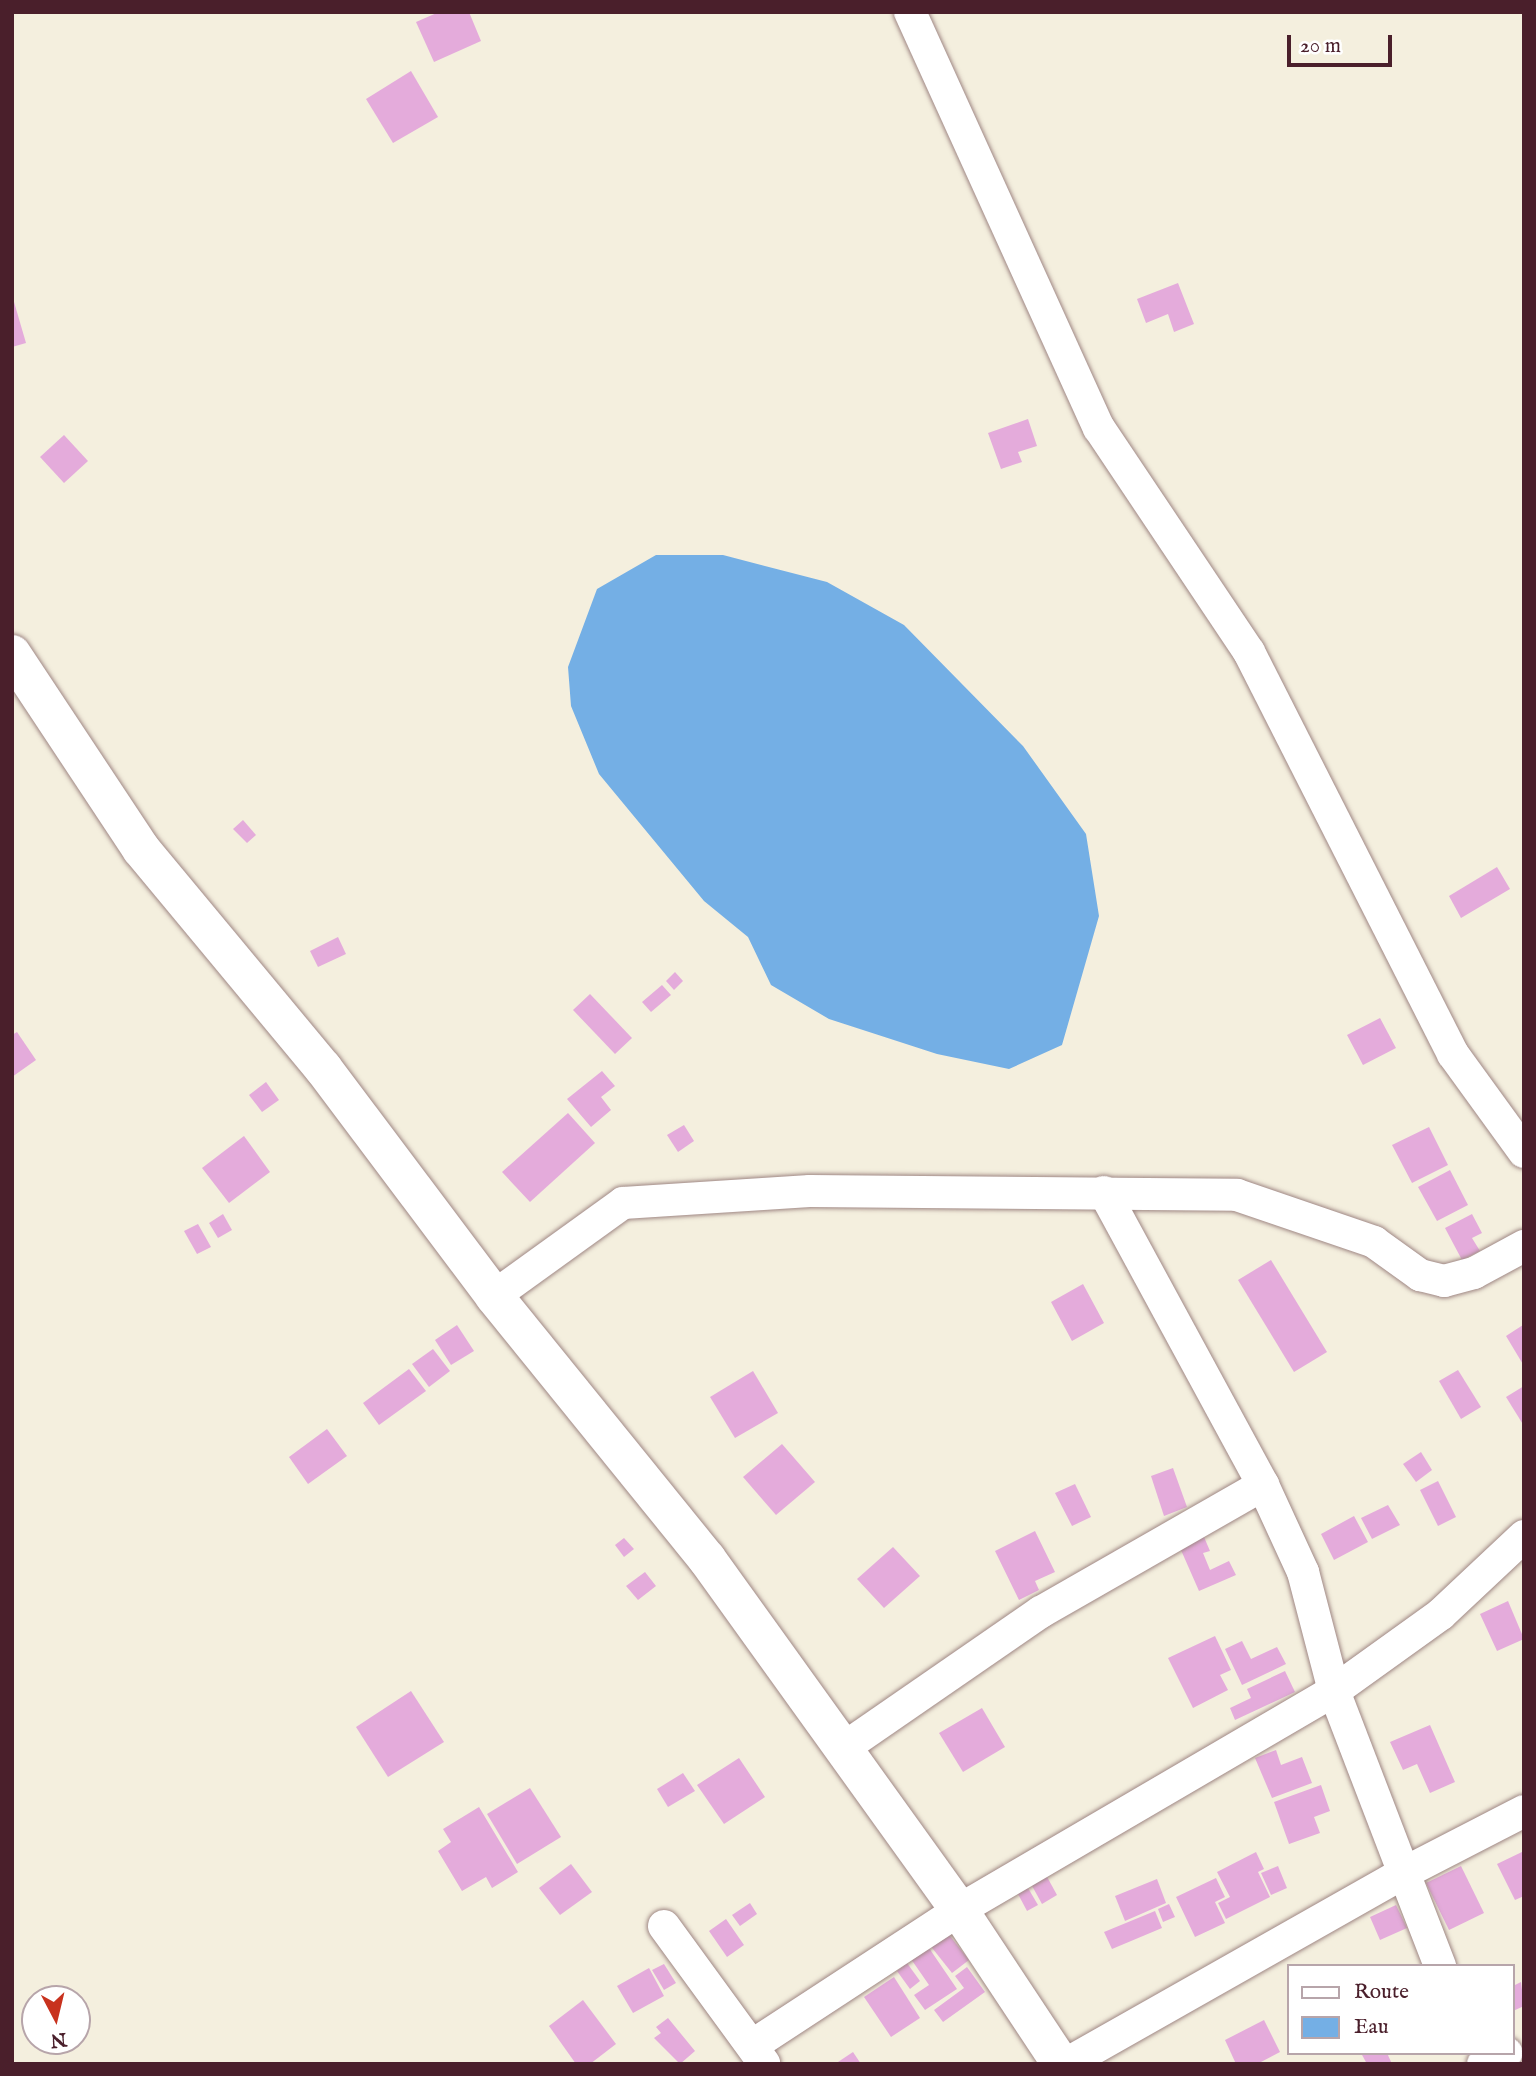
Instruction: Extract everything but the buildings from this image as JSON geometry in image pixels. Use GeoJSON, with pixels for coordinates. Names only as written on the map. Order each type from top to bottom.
{"type":"FeatureCollection","features":[{"type":"Feature","properties":{"kind":"street"},"geometry":{"type":"LineString","coordinates":[[910,12],[1099,428],[1249,652],[1452,1054],[1524,1152]]}},
{"type":"Feature","properties":{"kind":"street"},"geometry":{"type":"LineString","coordinates":[[15,664],[141,849],[323,1068],[494,1296],[707,1559],[845,1747],[1063,2064],[1404,1873],[1524,1811]]}},
{"type":"Feature","properties":{"kind":"street"},"geometry":{"type":"LineString","coordinates":[[494,1296],[623,1203],[810,1191],[1237,1195],[1374,1242],[1420,1275],[1444,1281],[1474,1273],[1524,1247]]}},
{"type":"Feature","properties":{"kind":"street"},"geometry":{"type":"LineString","coordinates":[[1104,1192],[1263,1485],[1303,1572],[1334,1691],[1439,1964]]}},
{"type":"Feature","properties":{"kind":"street"},"geometry":{"type":"LineString","coordinates":[[845,1747],[1041,1612],[1263,1485]]}},
{"type":"Feature","properties":{"kind":"street"},"geometry":{"type":"LineString","coordinates":[[664,1926],[759,2055],[959,1910],[1334,1691],[1441,1614],[1524,1536]]}},
{"type":"Feature","properties":{"kind":"street"},"geometry":{"type":"LineString","coordinates":[[1482,2064],[1502,2055]]}},
{"type":"Feature","properties":{"kind":"water"},"geometry":{"type":"Polygon","coordinates":[[[656,555],[723,555],[827,582],[904,625],[1023,746],[1086,834],[1099,916],[1062,1045],[1009,1069],[937,1054],[829,1019],[771,985],[748,937],[704,901],[599,774],[571,706],[568,667],[597,589],[656,555]]]}}]}
